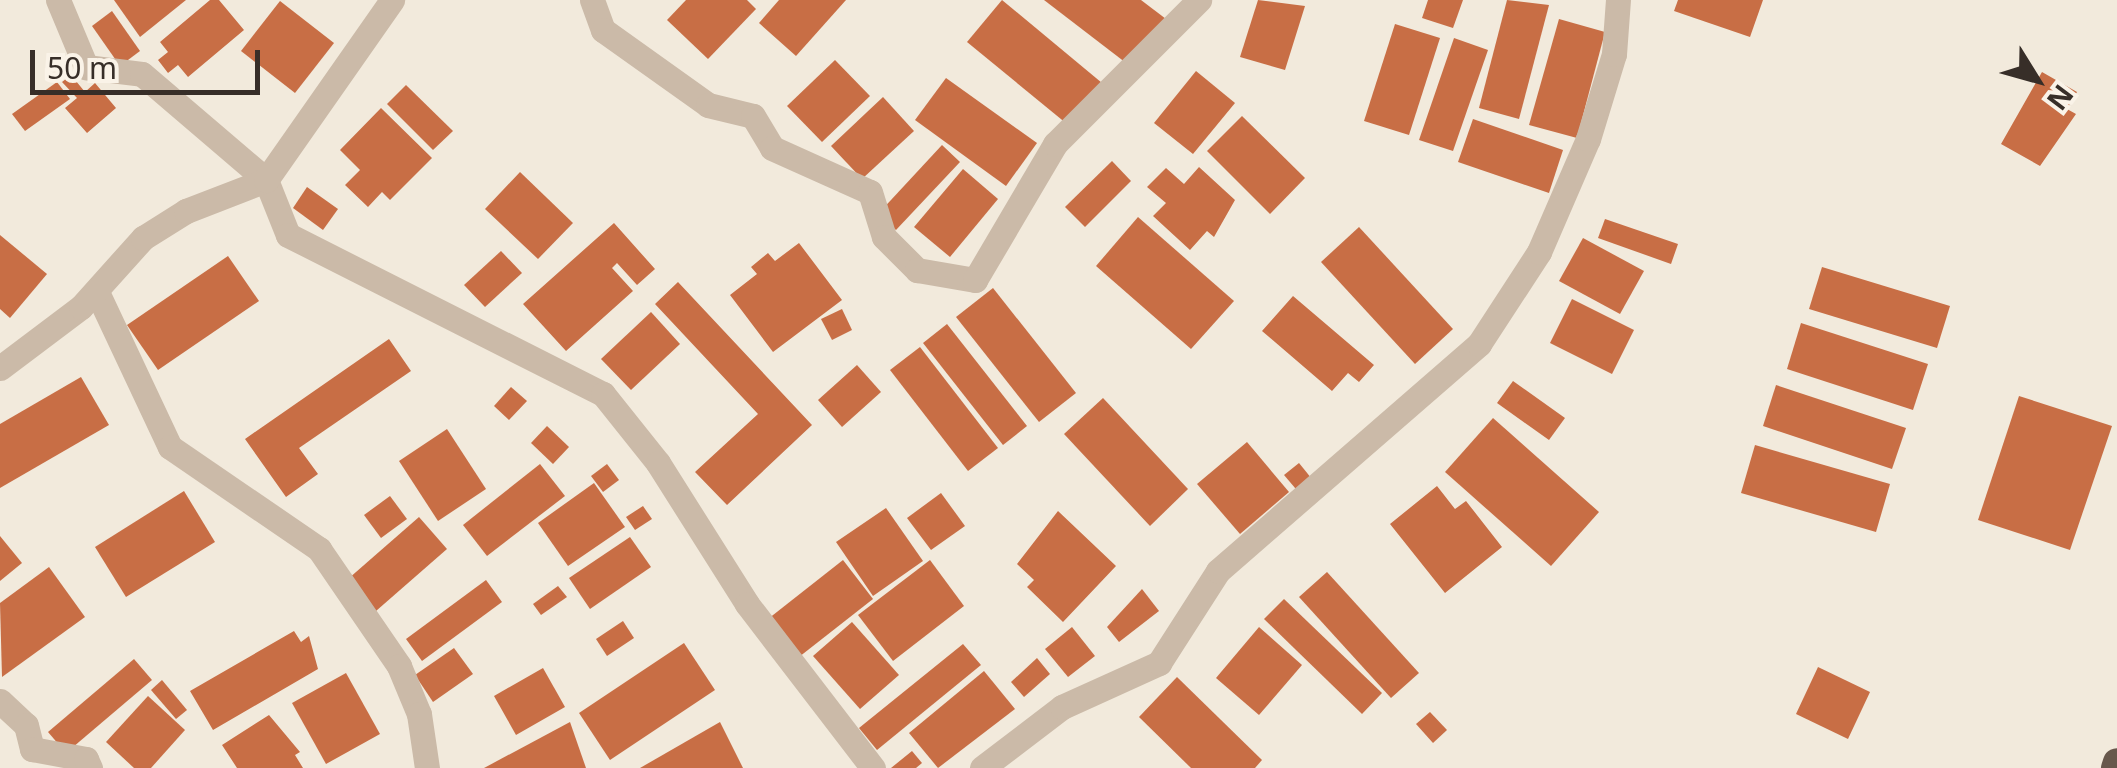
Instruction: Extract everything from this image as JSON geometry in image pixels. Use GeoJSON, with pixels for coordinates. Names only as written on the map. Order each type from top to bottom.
{"type":"FeatureCollection","features":[{"type":"Feature","properties":{"kind":"street"},"geometry":{"type":"LineString","coordinates":[[58,0],[86,67],[142,74],[266,180],[288,235],[603,394],[658,464],[747,604],[873,768]]}},
{"type":"Feature","properties":{"kind":"street"},"geometry":{"type":"LineString","coordinates":[[0,368],[96,292],[143,238],[186,211],[266,180],[392,0]]}},
{"type":"Feature","properties":{"kind":"street"},"geometry":{"type":"LineString","coordinates":[[592,0],[603,30],[708,105],[753,116],[772,148],[870,192],[884,237],[916,270],[975,280],[1056,144],[1199,0]]}},
{"type":"Feature","properties":{"kind":"street"},"geometry":{"type":"LineString","coordinates":[[982,768],[1062,707],[1159,663],[1218,570],[1479,344],[1539,252],[1588,139],[1614,54],[1618,0]]}},
{"type":"Feature","properties":{"kind":"street"},"geometry":{"type":"LineString","coordinates":[[96,292],[170,446],[319,548],[398,666],[420,714],[426,768]]}},
{"type":"Feature","properties":{"kind":"street"},"geometry":{"type":"LineString","coordinates":[[0,701],[26,725],[32,750],[86,759],[90,768]]}},
{"type":"Feature","properties":{"kind":"building"},"geometry":{"type":"Polygon","coordinates":[[[114,0],[186,0],[140,37],[114,0]]]}},
{"type":"Feature","properties":{"kind":"building"},"geometry":{"type":"Polygon","coordinates":[[[210,0],[219,0],[244,30],[188,77],[178,65],[168,73],[158,60],[168,52],[160,42],[210,0]]]}},
{"type":"Feature","properties":{"kind":"building"},"geometry":{"type":"Polygon","coordinates":[[[686,0],[747,0],[756,9],[708,59],[667,20],[686,0]]]}},
{"type":"Feature","properties":{"kind":"building"},"geometry":{"type":"Polygon","coordinates":[[[779,0],[846,0],[796,56],[759,23],[779,0]]]}},
{"type":"Feature","properties":{"kind":"building"},"geometry":{"type":"Polygon","coordinates":[[[1002,0],[1102,83],[1067,124],[967,42],[1002,0]]]}},
{"type":"Feature","properties":{"kind":"building"},"geometry":{"type":"Polygon","coordinates":[[[1044,0],[1141,0],[1166,19],[1130,66],[1044,0]]]}},
{"type":"Feature","properties":{"kind":"building"},"geometry":{"type":"Polygon","coordinates":[[[1258,0],[1305,6],[1285,70],[1240,57],[1258,0]]]}},
{"type":"Feature","properties":{"kind":"building"},"geometry":{"type":"Polygon","coordinates":[[[1428,0],[1463,0],[1453,28],[1422,18],[1428,0]]]}},
{"type":"Feature","properties":{"kind":"building"},"geometry":{"type":"Polygon","coordinates":[[[1507,0],[1549,5],[1519,119],[1479,108],[1507,0]]]}},
{"type":"Feature","properties":{"kind":"building"},"geometry":{"type":"Polygon","coordinates":[[[1678,0],[1763,0],[1750,37],[1674,11],[1678,0]]]}},
{"type":"Feature","properties":{"kind":"building"},"geometry":{"type":"Polygon","coordinates":[[[280,1],[334,43],[295,93],[241,51],[280,1]]]}},
{"type":"Feature","properties":{"kind":"building"},"geometry":{"type":"Polygon","coordinates":[[[112,11],[140,51],[120,66],[92,26],[112,11]]]}},
{"type":"Feature","properties":{"kind":"building"},"geometry":{"type":"Polygon","coordinates":[[[1559,19],[1605,32],[1577,138],[1529,125],[1559,19]]]}},
{"type":"Feature","properties":{"kind":"building"},"geometry":{"type":"Polygon","coordinates":[[[1395,24],[1440,38],[1409,135],[1364,121],[1395,24]]]}},
{"type":"Feature","properties":{"kind":"building"},"geometry":{"type":"Polygon","coordinates":[[[1454,38],[1488,50],[1453,151],[1419,140],[1454,38]]]}},
{"type":"Feature","properties":{"kind":"building"},"geometry":{"type":"Polygon","coordinates":[[[835,60],[870,96],[822,142],[787,106],[835,60]]]}},
{"type":"Feature","properties":{"kind":"building"},"geometry":{"type":"Polygon","coordinates":[[[1196,71],[1235,103],[1193,154],[1154,123],[1196,71]]]}},
{"type":"Feature","properties":{"kind":"building"},"geometry":{"type":"Polygon","coordinates":[[[2042,72],[2077,92],[2067,109],[2076,114],[2040,166],[2001,144],[2042,72]]]}},
{"type":"Feature","properties":{"kind":"building"},"geometry":{"type":"Polygon","coordinates":[[[71,75],[85,92],[95,83],[116,108],[87,133],[65,108],[77,98],[62,82],[71,75]]]}},
{"type":"Feature","properties":{"kind":"building"},"geometry":{"type":"Polygon","coordinates":[[[946,78],[1037,143],[1006,186],[915,120],[946,78]]]}},
{"type":"Feature","properties":{"kind":"building"},"geometry":{"type":"Polygon","coordinates":[[[57,82],[70,99],[25,131],[12,114],[57,82]]]}},
{"type":"Feature","properties":{"kind":"building"},"geometry":{"type":"Polygon","coordinates":[[[406,85],[453,131],[433,150],[387,104],[406,85]]]}},
{"type":"Feature","properties":{"kind":"building"},"geometry":{"type":"Polygon","coordinates":[[[883,97],[914,131],[862,179],[831,146],[883,97]]]}},
{"type":"Feature","properties":{"kind":"building"},"geometry":{"type":"Polygon","coordinates":[[[381,108],[432,158],[390,200],[382,192],[368,207],[345,185],[360,170],[340,150],[381,108]]]}},
{"type":"Feature","properties":{"kind":"building"},"geometry":{"type":"Polygon","coordinates":[[[1242,116],[1305,178],[1270,214],[1207,151],[1242,116]]]}},
{"type":"Feature","properties":{"kind":"building"},"geometry":{"type":"Polygon","coordinates":[[[1473,119],[1563,150],[1549,193],[1458,162],[1473,119]]]}},
{"type":"Feature","properties":{"kind":"building"},"geometry":{"type":"Polygon","coordinates":[[[942,145],[960,162],[896,230],[878,214],[942,145]]]}},
{"type":"Feature","properties":{"kind":"building"},"geometry":{"type":"Polygon","coordinates":[[[1112,161],[1131,181],[1085,227],[1065,207],[1112,161]]]}},
{"type":"Feature","properties":{"kind":"building"},"geometry":{"type":"Polygon","coordinates":[[[1199,167],[1235,200],[1214,237],[1207,231],[1190,250],[1153,216],[1166,203],[1147,187],[1166,168],[1184,184],[1199,167]]]}},
{"type":"Feature","properties":{"kind":"building"},"geometry":{"type":"Polygon","coordinates":[[[963,169],[998,199],[950,257],[914,227],[963,169]]]}},
{"type":"Feature","properties":{"kind":"building"},"geometry":{"type":"Polygon","coordinates":[[[520,172],[573,223],[538,259],[485,209],[520,172]]]}},
{"type":"Feature","properties":{"kind":"building"},"geometry":{"type":"Polygon","coordinates":[[[307,187],[338,209],[323,230],[293,208],[307,187]]]}},
{"type":"Feature","properties":{"kind":"building"},"geometry":{"type":"Polygon","coordinates":[[[1138,217],[1234,301],[1191,349],[1096,266],[1138,217]]]}},
{"type":"Feature","properties":{"kind":"building"},"geometry":{"type":"Polygon","coordinates":[[[1605,219],[1678,244],[1671,264],[1598,238],[1605,219]]]}},
{"type":"Feature","properties":{"kind":"building"},"geometry":{"type":"Polygon","coordinates":[[[614,223],[655,269],[637,285],[617,263],[612,268],[633,291],[566,351],[523,304],[614,223]]]}},
{"type":"Feature","properties":{"kind":"building"},"geometry":{"type":"Polygon","coordinates":[[[1359,227],[1453,329],[1415,364],[1321,262],[1359,227]]]}},
{"type":"Feature","properties":{"kind":"building"},"geometry":{"type":"Polygon","coordinates":[[[0,235],[47,274],[10,318],[0,309],[0,235]]]}},
{"type":"Feature","properties":{"kind":"building"},"geometry":{"type":"Polygon","coordinates":[[[1583,238],[1644,271],[1620,314],[1559,281],[1583,238]]]}},
{"type":"Feature","properties":{"kind":"building"},"geometry":{"type":"Polygon","coordinates":[[[799,243],[842,300],[773,352],[730,295],[757,274],[751,267],[768,253],[775,261],[799,243]]]}},
{"type":"Feature","properties":{"kind":"building"},"geometry":{"type":"Polygon","coordinates":[[[501,251],[522,273],[485,307],[464,285],[501,251]]]}},
{"type":"Feature","properties":{"kind":"building"},"geometry":{"type":"Polygon","coordinates":[[[228,256],[259,301],[158,370],[127,325],[228,256]]]}},
{"type":"Feature","properties":{"kind":"building"},"geometry":{"type":"Polygon","coordinates":[[[1822,267],[1950,306],[1937,348],[1809,309],[1822,267]]]}},
{"type":"Feature","properties":{"kind":"building"},"geometry":{"type":"Polygon","coordinates":[[[678,282],[812,425],[727,505],[695,472],[758,414],[655,304],[678,282]]]}},
{"type":"Feature","properties":{"kind":"building"},"geometry":{"type":"Polygon","coordinates":[[[993,288],[1076,393],[1039,422],[956,317],[993,288]]]}},
{"type":"Feature","properties":{"kind":"building"},"geometry":{"type":"Polygon","coordinates":[[[1293,296],[1374,365],[1359,382],[1348,373],[1332,391],[1262,331],[1293,296]]]}},
{"type":"Feature","properties":{"kind":"building"},"geometry":{"type":"Polygon","coordinates":[[[1572,299],[1634,330],[1612,374],[1550,343],[1572,299]]]}},
{"type":"Feature","properties":{"kind":"building"},"geometry":{"type":"Polygon","coordinates":[[[842,309],[852,330],[832,340],[821,319],[842,309]]]}},
{"type":"Feature","properties":{"kind":"building"},"geometry":{"type":"Polygon","coordinates":[[[651,312],[680,344],[631,390],[601,359],[651,312]]]}},
{"type":"Feature","properties":{"kind":"building"},"geometry":{"type":"Polygon","coordinates":[[[1801,323],[1928,364],[1913,410],[1787,369],[1801,323]]]}},
{"type":"Feature","properties":{"kind":"building"},"geometry":{"type":"Polygon","coordinates":[[[947,324],[1027,426],[1003,445],[923,343],[947,324]]]}},
{"type":"Feature","properties":{"kind":"building"},"geometry":{"type":"Polygon","coordinates":[[[389,339],[411,371],[299,448],[318,474],[286,497],[245,439],[389,339]]]}},
{"type":"Feature","properties":{"kind":"building"},"geometry":{"type":"Polygon","coordinates":[[[920,347],[998,448],[968,471],[890,370],[920,347]]]}},
{"type":"Feature","properties":{"kind":"building"},"geometry":{"type":"Polygon","coordinates":[[[857,365],[881,392],[842,427],[818,400],[857,365]]]}},
{"type":"Feature","properties":{"kind":"building"},"geometry":{"type":"Polygon","coordinates":[[[81,377],[109,425],[0,488],[0,424],[81,377]]]}},
{"type":"Feature","properties":{"kind":"building"},"geometry":{"type":"Polygon","coordinates":[[[1513,381],[1565,418],[1549,440],[1497,403],[1513,381]]]}},
{"type":"Feature","properties":{"kind":"building"},"geometry":{"type":"Polygon","coordinates":[[[1776,385],[1906,428],[1892,469],[1763,426],[1776,385]]]}},
{"type":"Feature","properties":{"kind":"building"},"geometry":{"type":"Polygon","coordinates":[[[511,387],[527,401],[509,420],[494,406],[511,387]]]}},
{"type":"Feature","properties":{"kind":"building"},"geometry":{"type":"Polygon","coordinates":[[[2019,396],[2112,426],[2070,550],[1978,520],[2019,396]]]}},
{"type":"Feature","properties":{"kind":"building"},"geometry":{"type":"Polygon","coordinates":[[[1103,398],[1188,489],[1150,526],[1064,434],[1103,398]]]}},
{"type":"Feature","properties":{"kind":"building"},"geometry":{"type":"Polygon","coordinates":[[[1493,418],[1599,512],[1551,566],[1445,472],[1493,418]]]}},
{"type":"Feature","properties":{"kind":"building"},"geometry":{"type":"Polygon","coordinates":[[[547,426],[569,447],[553,464],[531,443],[547,426]]]}},
{"type":"Feature","properties":{"kind":"building"},"geometry":{"type":"Polygon","coordinates":[[[447,429],[486,489],[438,521],[399,461],[447,429]]]}},
{"type":"Feature","properties":{"kind":"building"},"geometry":{"type":"Polygon","coordinates":[[[1247,442],[1289,492],[1240,534],[1197,484],[1247,442]]]}},
{"type":"Feature","properties":{"kind":"building"},"geometry":{"type":"Polygon","coordinates":[[[1755,445],[1890,484],[1876,532],[1741,493],[1755,445]]]}},
{"type":"Feature","properties":{"kind":"building"},"geometry":{"type":"Polygon","coordinates":[[[1299,463],[1316,484],[1301,495],[1284,475],[1299,463]]]}},
{"type":"Feature","properties":{"kind":"building"},"geometry":{"type":"Polygon","coordinates":[[[540,464],[565,496],[487,556],[463,525],[540,464]]]}},
{"type":"Feature","properties":{"kind":"building"},"geometry":{"type":"Polygon","coordinates":[[[607,464],[619,480],[603,492],[591,476],[607,464]]]}},
{"type":"Feature","properties":{"kind":"building"},"geometry":{"type":"Polygon","coordinates":[[[594,483],[625,527],[568,566],[538,523],[594,483]]]}},
{"type":"Feature","properties":{"kind":"building"},"geometry":{"type":"Polygon","coordinates":[[[1437,486],[1455,509],[1466,501],[1502,547],[1445,593],[1390,524],[1437,486]]]}},
{"type":"Feature","properties":{"kind":"building"},"geometry":{"type":"Polygon","coordinates":[[[184,491],[215,542],[126,597],[95,547],[184,491]]]}},
{"type":"Feature","properties":{"kind":"building"},"geometry":{"type":"Polygon","coordinates":[[[941,493],[965,526],[931,550],[907,518],[941,493]]]}},
{"type":"Feature","properties":{"kind":"building"},"geometry":{"type":"Polygon","coordinates":[[[390,496],[407,519],[381,538],[364,515],[390,496]]]}},
{"type":"Feature","properties":{"kind":"building"},"geometry":{"type":"Polygon","coordinates":[[[643,506],[652,519],[635,530],[626,517],[643,506]]]}},
{"type":"Feature","properties":{"kind":"building"},"geometry":{"type":"Polygon","coordinates":[[[886,508],[923,561],[873,596],[836,542],[886,508]]]}},
{"type":"Feature","properties":{"kind":"building"},"geometry":{"type":"Polygon","coordinates":[[[1058,511],[1116,566],[1063,622],[1027,587],[1034,580],[1017,564],[1058,511]]]}},
{"type":"Feature","properties":{"kind":"building"},"geometry":{"type":"Polygon","coordinates":[[[419,517],[447,549],[376,611],[348,579],[419,517]]]}},
{"type":"Feature","properties":{"kind":"building"},"geometry":{"type":"Polygon","coordinates":[[[0,536],[22,563],[0,581],[0,536]]]}},
{"type":"Feature","properties":{"kind":"building"},"geometry":{"type":"Polygon","coordinates":[[[630,537],[651,567],[590,609],[569,578],[630,537]]]}},
{"type":"Feature","properties":{"kind":"building"},"geometry":{"type":"Polygon","coordinates":[[[843,560],[873,599],[799,657],[768,619],[843,560]]]}},
{"type":"Feature","properties":{"kind":"building"},"geometry":{"type":"Polygon","coordinates":[[[930,560],[964,606],[893,661],[858,615],[930,560]]]}},
{"type":"Feature","properties":{"kind":"building"},"geometry":{"type":"Polygon","coordinates":[[[49,567],[85,617],[2,677],[0,603],[49,567]]]}},
{"type":"Feature","properties":{"kind":"building"},"geometry":{"type":"Polygon","coordinates":[[[1327,572],[1419,673],[1391,698],[1299,597],[1327,572]]]}},
{"type":"Feature","properties":{"kind":"building"},"geometry":{"type":"Polygon","coordinates":[[[486,580],[502,602],[422,661],[406,639],[486,580]]]}},
{"type":"Feature","properties":{"kind":"building"},"geometry":{"type":"Polygon","coordinates":[[[558,586],[567,597],[541,615],[533,604],[558,586]]]}},
{"type":"Feature","properties":{"kind":"building"},"geometry":{"type":"Polygon","coordinates":[[[1142,589],[1159,611],[1119,642],[1107,627],[1142,589]]]}},
{"type":"Feature","properties":{"kind":"building"},"geometry":{"type":"Polygon","coordinates":[[[1284,599],[1382,693],[1362,714],[1264,619],[1284,599]]]}},
{"type":"Feature","properties":{"kind":"building"},"geometry":{"type":"Polygon","coordinates":[[[623,621],[634,638],[607,656],[596,639],[623,621]]]}},
{"type":"Feature","properties":{"kind":"building"},"geometry":{"type":"Polygon","coordinates":[[[852,622],[899,675],[860,709],[813,656],[852,622]]]}},
{"type":"Feature","properties":{"kind":"building"},"geometry":{"type":"Polygon","coordinates":[[[1072,627],[1095,656],[1068,677],[1045,649],[1072,627]]]}},
{"type":"Feature","properties":{"kind":"building"},"geometry":{"type":"Polygon","coordinates":[[[1259,627],[1302,665],[1259,715],[1216,678],[1259,627]]]}},
{"type":"Feature","properties":{"kind":"building"},"geometry":{"type":"Polygon","coordinates":[[[294,631],[301,642],[309,636],[318,669],[213,730],[190,691],[294,631]]]}},
{"type":"Feature","properties":{"kind":"building"},"geometry":{"type":"Polygon","coordinates":[[[684,643],[715,690],[610,760],[579,713],[684,643]]]}},
{"type":"Feature","properties":{"kind":"building"},"geometry":{"type":"Polygon","coordinates":[[[963,644],[981,665],[877,750],[859,728],[963,644]]]}},
{"type":"Feature","properties":{"kind":"building"},"geometry":{"type":"Polygon","coordinates":[[[454,648],[473,674],[433,702],[415,675],[454,648]]]}},
{"type":"Feature","properties":{"kind":"building"},"geometry":{"type":"Polygon","coordinates":[[[1037,658],[1050,674],[1024,697],[1011,682],[1037,658]]]}},
{"type":"Feature","properties":{"kind":"building"},"geometry":{"type":"Polygon","coordinates":[[[134,659],[152,680],[66,753],[48,732],[134,659]]]}},
{"type":"Feature","properties":{"kind":"building"},"geometry":{"type":"Polygon","coordinates":[[[1818,667],[1870,692],[1848,739],[1796,714],[1818,667]]]}},
{"type":"Feature","properties":{"kind":"building"},"geometry":{"type":"Polygon","coordinates":[[[543,668],[565,707],[516,735],[494,696],[543,668]]]}},
{"type":"Feature","properties":{"kind":"building"},"geometry":{"type":"Polygon","coordinates":[[[984,671],[1015,709],[938,768],[909,733],[984,671]]]}},
{"type":"Feature","properties":{"kind":"building"},"geometry":{"type":"Polygon","coordinates":[[[346,673],[380,734],[326,764],[292,703],[346,673]]]}},
{"type":"Feature","properties":{"kind":"building"},"geometry":{"type":"Polygon","coordinates":[[[1177,677],[1262,760],[1255,768],[1191,768],[1139,717],[1177,677]]]}},
{"type":"Feature","properties":{"kind":"building"},"geometry":{"type":"Polygon","coordinates":[[[162,680],[187,710],[176,719],[151,690],[162,680]]]}},
{"type":"Feature","properties":{"kind":"building"},"geometry":{"type":"Polygon","coordinates":[[[148,696],[185,730],[151,768],[134,768],[106,742],[148,696]]]}},
{"type":"Feature","properties":{"kind":"building"},"geometry":{"type":"Polygon","coordinates":[[[1430,712],[1447,730],[1433,743],[1416,724],[1430,712]]]}},
{"type":"Feature","properties":{"kind":"building"},"geometry":{"type":"Polygon","coordinates":[[[269,715],[300,752],[295,755],[303,768],[237,768],[222,745],[269,715]]]}},
{"type":"Feature","properties":{"kind":"building"},"geometry":{"type":"Polygon","coordinates":[[[570,722],[586,768],[484,768],[570,722]]]}},
{"type":"Feature","properties":{"kind":"building"},"geometry":{"type":"Polygon","coordinates":[[[720,722],[743,768],[640,768],[720,722]]]}},
{"type":"Feature","properties":{"kind":"building"},"geometry":{"type":"Polygon","coordinates":[[[912,751],[922,763],[916,768],[891,768],[912,751]]]}}]}
